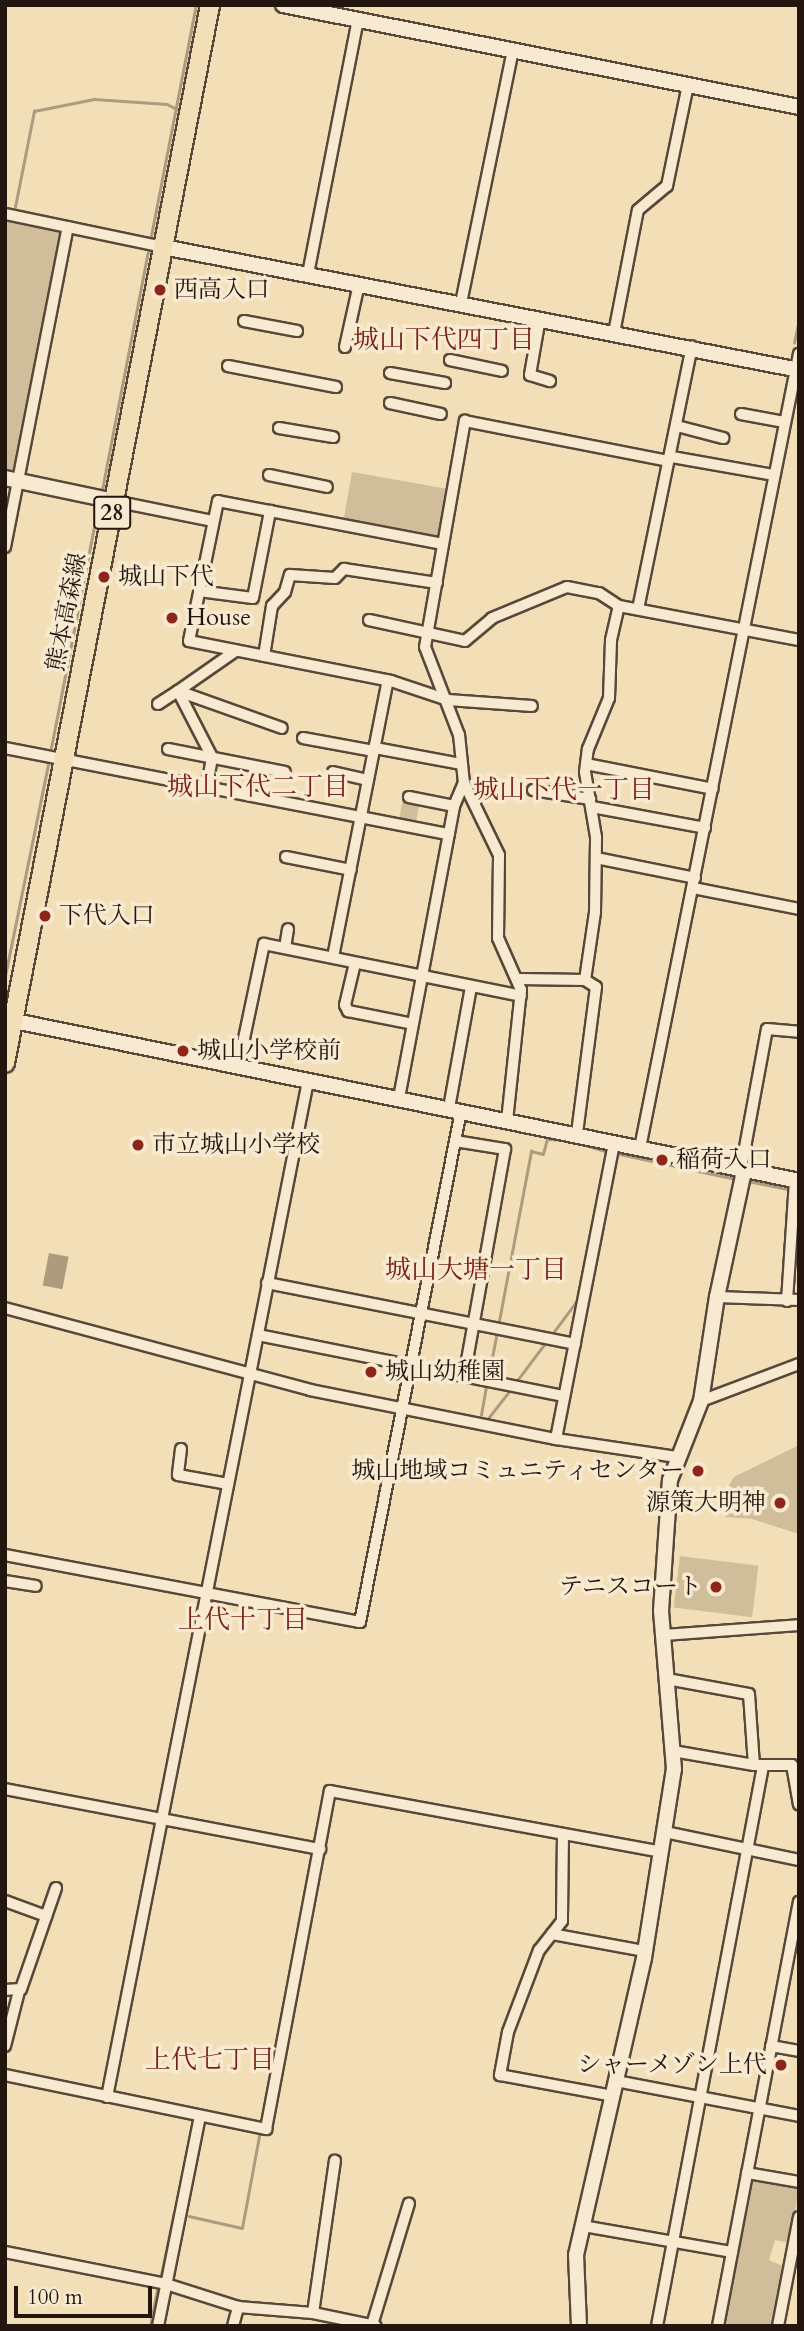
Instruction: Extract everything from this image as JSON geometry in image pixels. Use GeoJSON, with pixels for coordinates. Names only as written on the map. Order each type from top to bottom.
{"type":"FeatureCollection","features":[{"type":"Feature","properties":{"kind":"main road","name":"熊本高森線"},"geometry":{"type":"LineString","coordinates":[[5,1063],[9,1020],[114,501],[209,5]]}},
{"type":"Feature","properties":{"kind":"street"},"geometry":{"type":"LineString","coordinates":[[283,5],[799,107]]}},
{"type":"Feature","properties":{"kind":"street"},"geometry":{"type":"LineString","coordinates":[[308,274],[358,19]]}},
{"type":"Feature","properties":{"kind":"street"},"geometry":{"type":"LineString","coordinates":[[461,303],[513,49]]}},
{"type":"Feature","properties":{"kind":"street"},"geometry":{"type":"LineString","coordinates":[[614,333],[638,210],[667,186],[688,85]]}},
{"type":"Feature","properties":{"kind":"street"},"geometry":{"type":"LineString","coordinates":[[5,214],[163,247],[692,347],[797,370]]}},
{"type":"Feature","properties":{"kind":"street"},"geometry":{"type":"LineString","coordinates":[[5,547],[12,480],[68,227]]}},
{"type":"Feature","properties":{"kind":"street"},"geometry":{"type":"LineString","coordinates":[[345,347],[359,284]]}},
{"type":"Feature","properties":{"kind":"street"},"geometry":{"type":"LineString","coordinates":[[540,318],[530,375],[550,381]]}},
{"type":"Feature","properties":{"kind":"street"},"geometry":{"type":"LineString","coordinates":[[244,321],[297,331]]}},
{"type":"Feature","properties":{"kind":"street"},"geometry":{"type":"LineString","coordinates":[[638,609],[692,347]]}},
{"type":"Feature","properties":{"kind":"street"},"geometry":{"type":"LineString","coordinates":[[640,1148],[799,354]]}},
{"type":"Feature","properties":{"kind":"street"},"geometry":{"type":"LineString","coordinates":[[450,360],[502,371]]}},
{"type":"Feature","properties":{"kind":"street"},"geometry":{"type":"LineString","coordinates":[[228,366],[336,387]]}},
{"type":"Feature","properties":{"kind":"street"},"geometry":{"type":"LineString","coordinates":[[390,373],[445,383]]}},
{"type":"Feature","properties":{"kind":"street"},"geometry":{"type":"LineString","coordinates":[[390,402],[441,414]]}},
{"type":"Feature","properties":{"kind":"street"},"geometry":{"type":"LineString","coordinates":[[741,414],[784,422]]}},
{"type":"Feature","properties":{"kind":"street"},"geometry":{"type":"LineString","coordinates":[[507,1121],[521,996],[520,979],[498,939],[499,855],[464,783],[459,735],[442,698],[426,652],[466,421],[670,459],[774,475]]}},
{"type":"Feature","properties":{"kind":"street"},"geometry":{"type":"LineString","coordinates":[[677,426],[723,438]]}},
{"type":"Feature","properties":{"kind":"street"},"geometry":{"type":"LineString","coordinates":[[279,428],[333,437]]}},
{"type":"Feature","properties":{"kind":"street"},"geometry":{"type":"LineString","coordinates":[[269,475],[327,487]]}},
{"type":"Feature","properties":{"kind":"street"},"geometry":{"type":"LineString","coordinates":[[12,480],[212,521]]}},
{"type":"Feature","properties":{"kind":"street"},"geometry":{"type":"LineString","coordinates":[[443,544],[218,501],[189,641],[234,652],[388,680],[442,698],[532,706]]}},
{"type":"Feature","properties":{"kind":"street"},"geometry":{"type":"LineString","coordinates":[[199,592],[253,598],[270,511]]}},
{"type":"Feature","properties":{"kind":"street"},"geometry":{"type":"LineString","coordinates":[[264,656],[272,606],[285,592],[290,575],[335,578],[344,569],[437,583]]}},
{"type":"Feature","properties":{"kind":"street"},"geometry":{"type":"LineString","coordinates":[[369,620],[470,640],[492,618],[567,587],[599,593],[619,606],[799,640]]}},
{"type":"Feature","properties":{"kind":"street"},"geometry":{"type":"LineString","coordinates":[[585,980],[595,912],[596,859],[586,764],[609,698],[611,640],[619,606]]}},
{"type":"Feature","properties":{"kind":"street"},"geometry":{"type":"LineString","coordinates":[[158,704],[234,652]]}},
{"type":"Feature","properties":{"kind":"street"},"geometry":{"type":"LineString","coordinates":[[333,957],[388,680]]}},
{"type":"Feature","properties":{"kind":"street"},"geometry":{"type":"LineString","coordinates":[[178,691],[212,757],[207,786]]}},
{"type":"Feature","properties":{"kind":"street"},"geometry":{"type":"LineString","coordinates":[[178,691],[282,728]]}},
{"type":"Feature","properties":{"kind":"street"},"geometry":{"type":"LineString","coordinates":[[303,738],[461,764]]}},
{"type":"Feature","properties":{"kind":"street"},"geometry":{"type":"LineString","coordinates":[[5,748],[449,834]]}},
{"type":"Feature","properties":{"kind":"street"},"geometry":{"type":"LineString","coordinates":[[167,749],[285,772]]}},
{"type":"Feature","properties":{"kind":"street"},"geometry":{"type":"LineString","coordinates":[[586,764],[713,789]]}},
{"type":"Feature","properties":{"kind":"street"},"geometry":{"type":"LineString","coordinates":[[332,772],[368,779]]}},
{"type":"Feature","properties":{"kind":"street"},"geometry":{"type":"LineString","coordinates":[[399,1098],[454,806],[464,783]]}},
{"type":"Feature","properties":{"kind":"street"},"geometry":{"type":"LineString","coordinates":[[533,790],[705,828]]}},
{"type":"Feature","properties":{"kind":"street"},"geometry":{"type":"LineString","coordinates":[[409,797],[454,806]]}},
{"type":"Feature","properties":{"kind":"street"},"geometry":{"type":"LineString","coordinates":[[286,857],[351,870]]}},
{"type":"Feature","properties":{"kind":"street"},"geometry":{"type":"LineString","coordinates":[[596,859],[799,909]]}},
{"type":"Feature","properties":{"kind":"street"},"geometry":{"type":"LineString","coordinates":[[285,948],[288,929]]}},
{"type":"Feature","properties":{"kind":"street"},"geometry":{"type":"LineString","coordinates":[[238,1067],[261,947],[285,948],[333,957],[521,996]]}},
{"type":"Feature","properties":{"kind":"street"},"geometry":{"type":"LineString","coordinates":[[355,963],[345,1005],[348,1011],[413,1024]]}},
{"type":"Feature","properties":{"kind":"street"},"geometry":{"type":"LineString","coordinates":[[520,979],[585,980],[595,984],[577,1135]]}},
{"type":"Feature","properties":{"kind":"street"},"geometry":{"type":"LineString","coordinates":[[5,1555],[360,1622],[455,1140],[455,1109],[471,987]]}},
{"type":"Feature","properties":{"kind":"street"},"geometry":{"type":"LineString","coordinates":[[9,1020],[455,1109],[741,1169],[796,1185],[793,1301],[717,1297]]}},
{"type":"Feature","properties":{"kind":"street"},"geometry":{"type":"LineString","coordinates":[[579,2326],[575,2277],[583,2226],[645,1951],[665,1832],[673,1751],[661,1611],[670,1479],[677,1457],[694,1429],[701,1401],[717,1297],[743,1176],[741,1169],[767,1029],[799,1032]]}},
{"type":"Feature","properties":{"kind":"street"},"geometry":{"type":"LineString","coordinates":[[107,2097],[205,1592],[309,1081]]}},
{"type":"Feature","properties":{"kind":"street"},"geometry":{"type":"LineString","coordinates":[[455,1140],[505,1149],[471,1323],[464,1376]]}},
{"type":"Feature","properties":{"kind":"street"},"geometry":{"type":"LineString","coordinates":[[556,1439],[614,1143]]}},
{"type":"Feature","properties":{"kind":"street"},"geometry":{"type":"LineString","coordinates":[[267,1283],[575,1344]]}},
{"type":"Feature","properties":{"kind":"street"},"geometry":{"type":"LineString","coordinates":[[5,1308],[251,1374],[403,1408],[556,1439],[677,1457]]}},
{"type":"Feature","properties":{"kind":"street"},"geometry":{"type":"LineString","coordinates":[[258,1335],[565,1396]]}},
{"type":"Feature","properties":{"kind":"street"},"geometry":{"type":"LineString","coordinates":[[701,1401],[799,1364]]}},
{"type":"Feature","properties":{"kind":"street"},"geometry":{"type":"LineString","coordinates":[[181,1450],[178,1475],[228,1484]]}},
{"type":"Feature","properties":{"kind":"street"},"geometry":{"type":"LineString","coordinates":[[5,1581],[36,1587]]}},
{"type":"Feature","properties":{"kind":"street"},"geometry":{"type":"LineString","coordinates":[[664,1635],[799,1625]]}},
{"type":"Feature","properties":{"kind":"street"},"geometry":{"type":"LineString","coordinates":[[657,2326],[750,1850],[759,1766],[748,1694],[667,1679]]}},
{"type":"Feature","properties":{"kind":"street"},"geometry":{"type":"LineString","coordinates":[[673,1751],[759,1766],[792,1765],[799,1804]]}},
{"type":"Feature","properties":{"kind":"street"},"geometry":{"type":"LineString","coordinates":[[5,1789],[320,1849]]}},
{"type":"Feature","properties":{"kind":"street"},"geometry":{"type":"LineString","coordinates":[[5,2075],[266,2129],[330,1791],[661,1852]]}},
{"type":"Feature","properties":{"kind":"street"},"geometry":{"type":"LineString","coordinates":[[665,1832],[799,1860]]}},
{"type":"Feature","properties":{"kind":"street"},"geometry":{"type":"LineString","coordinates":[[563,1834],[565,1908],[552,1934],[539,1950],[508,2032],[500,2074],[700,2099],[799,2116]]}},
{"type":"Feature","properties":{"kind":"street"},"geometry":{"type":"LineString","coordinates":[[5,2046],[19,1991],[56,1888]]}},
{"type":"Feature","properties":{"kind":"street"},"geometry":{"type":"LineString","coordinates":[[5,1901],[46,1916]]}},
{"type":"Feature","properties":{"kind":"street"},"geometry":{"type":"LineString","coordinates":[[718,2326],[799,1902]]}},
{"type":"Feature","properties":{"kind":"street"},"geometry":{"type":"LineString","coordinates":[[552,1934],[645,1951]]}},
{"type":"Feature","properties":{"kind":"street"},"geometry":{"type":"LineString","coordinates":[[5,1990],[19,1991]]}},
{"type":"Feature","properties":{"kind":"street"},"geometry":{"type":"LineString","coordinates":[[771,2046],[799,2051]]}},
{"type":"Feature","properties":{"kind":"street"},"geometry":{"type":"LineString","coordinates":[[158,2326],[200,2116]]}},
{"type":"Feature","properties":{"kind":"street"},"geometry":{"type":"LineString","coordinates":[[313,2313],[335,2161]]}},
{"type":"Feature","properties":{"kind":"street"},"geometry":{"type":"LineString","coordinates":[[747,2173],[799,2182]]}},
{"type":"Feature","properties":{"kind":"street"},"geometry":{"type":"LineString","coordinates":[[5,2252],[166,2284],[238,2307],[313,2313],[374,2325],[409,2203]]}},
{"type":"Feature","properties":{"kind":"street"},"geometry":{"type":"LineString","coordinates":[[778,2326],[799,2217]]}},
{"type":"Feature","properties":{"kind":"street"},"geometry":{"type":"LineString","coordinates":[[583,2226],[732,2252]]}},
{"type":"Feature","properties":{"kind":"street"},"geometry":{"type":"LineString","coordinates":[[233,2326],[238,2307]]}},
{"type":"Feature","properties":{"kind":"street"},"geometry":{"type":"LineString","coordinates":[[277,2326],[279,2312]]}},
{"type":"Feature","properties":{"kind":"shaded area"},"geometry":{"type":"Polygon","coordinates":[[[5,215],[61,225],[18,481],[5,478],[5,215]]]}},
{"type":"Feature","properties":{"kind":"shaded area"},"geometry":{"type":"Polygon","coordinates":[[[352,472],[447,489],[438,536],[344,519],[352,472]]]}},
{"type":"Feature","properties":{"kind":"shaded area"},"geometry":{"type":"Polygon","coordinates":[[[403,798],[420,801],[416,824],[399,821],[403,798]]]}},
{"type":"Feature","properties":{"kind":"shaded area"},"geometry":{"type":"Polygon","coordinates":[[[49,1253],[69,1257],[62,1289],[43,1285],[49,1253]]]}},
{"type":"Feature","properties":{"kind":"shaded area"},"geometry":{"type":"Polygon","coordinates":[[[799,1445],[799,1534],[752,1519],[725,1517],[722,1496],[734,1477],[799,1445]]]}},
{"type":"Feature","properties":{"kind":"shaded area","name":"テニスコート"},"geometry":{"type":"Polygon","coordinates":[[[680,1556],[758,1566],[752,1617],[674,1608],[680,1556]]]}},
{"type":"Feature","properties":{"kind":"shaded area"},"geometry":{"type":"Polygon","coordinates":[[[753,2178],[799,2186],[790,2243],[775,2240],[769,2260],[785,2267],[774,2326],[723,2326],[753,2178]]]}},
{"type":"Feature","properties":{"kind":"waterway"},"geometry":{"type":"LineString","coordinates":[[151,236],[196,5]]}},
{"type":"Feature","properties":{"kind":"waterway"},"geometry":{"type":"LineString","coordinates":[[15,207],[34,111],[94,99],[167,104],[177,109]]}},
{"type":"Feature","properties":{"kind":"waterway"},"geometry":{"type":"LineString","coordinates":[[102,490],[148,252]]}},
{"type":"Feature","properties":{"kind":"waterway"},"geometry":{"type":"LineString","coordinates":[[794,343],[799,319]]}},
{"type":"Feature","properties":{"kind":"waterway"},"geometry":{"type":"LineString","coordinates":[[5,471],[15,472]]}},
{"type":"Feature","properties":{"kind":"waterway"},"geometry":{"type":"LineString","coordinates":[[51,748],[98,506]]}},
{"type":"Feature","properties":{"kind":"waterway"},"geometry":{"type":"LineString","coordinates":[[5,976],[48,765]]}},
{"type":"Feature","properties":{"kind":"waterway"},"geometry":{"type":"LineString","coordinates":[[499,1321],[531,1151],[543,1154],[547,1139],[566,1140]]}},
{"type":"Feature","properties":{"kind":"waterway"},"geometry":{"type":"LineString","coordinates":[[582,1144],[605,1151]]}},
{"type":"Feature","properties":{"kind":"waterway"},"geometry":{"type":"LineString","coordinates":[[620,1154],[685,1168]]}},
{"type":"Feature","properties":{"kind":"waterway"},"geometry":{"type":"LineString","coordinates":[[694,1170],[732,1178]]}},
{"type":"Feature","properties":{"kind":"waterway"},"geometry":{"type":"LineString","coordinates":[[748,1181],[792,1190]]}},
{"type":"Feature","properties":{"kind":"waterway"},"geometry":{"type":"LineString","coordinates":[[550,1337],[579,1298]]}},
{"type":"Feature","properties":{"kind":"waterway"},"geometry":{"type":"LineString","coordinates":[[489,1373],[496,1336]]}},
{"type":"Feature","properties":{"kind":"waterway"},"geometry":{"type":"LineString","coordinates":[[516,1382],[546,1342]]}},
{"type":"Feature","properties":{"kind":"waterway"},"geometry":{"type":"LineString","coordinates":[[481,1415],[486,1388]]}},
{"type":"Feature","properties":{"kind":"waterway"},"geometry":{"type":"LineString","coordinates":[[486,1421],[510,1390]]}},
{"type":"Feature","properties":{"kind":"waterway"},"geometry":{"type":"LineString","coordinates":[[661,1692],[663,1723]]}},
{"type":"Feature","properties":{"kind":"waterway"},"geometry":{"type":"LineString","coordinates":[[455,1809],[476,1813]]}},
{"type":"Feature","properties":{"kind":"waterway"},"geometry":{"type":"LineString","coordinates":[[490,1815],[654,1845],[657,1834]]}},
{"type":"Feature","properties":{"kind":"waterway"},"geometry":{"type":"LineString","coordinates":[[262,2120],[303,1908]]}},
{"type":"Feature","properties":{"kind":"waterway"},"geometry":{"type":"LineString","coordinates":[[189,2216],[242,2228],[259,2136]]}},
{"type":"Feature","properties":{"kind":"waterway"},"geometry":{"type":"LineString","coordinates":[[161,2275],[174,2212]]}},
{"type":"Feature","properties":{"kind":"waterway"},"geometry":{"type":"LineString","coordinates":[[150,2326],[157,2291]]}},
{"type":"Feature","properties":{"kind":"place","name":"西高入口"},"geometry":{"type":"Point","coordinates":[160,290]}},
{"type":"Feature","properties":{"kind":"place","name":"城山下代"},"geometry":{"type":"Point","coordinates":[104,577]}},
{"type":"Feature","properties":{"kind":"place","name":"House"},"geometry":{"type":"Point","coordinates":[172,618]}},
{"type":"Feature","properties":{"kind":"place","name":"下代入口"},"geometry":{"type":"Point","coordinates":[45,916]}},
{"type":"Feature","properties":{"kind":"place","name":"城山小学校前"},"geometry":{"type":"Point","coordinates":[183,1051]}},
{"type":"Feature","properties":{"kind":"place","name":"市立城山小学校"},"geometry":{"type":"Point","coordinates":[138,1145]}},
{"type":"Feature","properties":{"kind":"place","name":"稲荷入口"},"geometry":{"type":"Point","coordinates":[662,1160]}},
{"type":"Feature","properties":{"kind":"place","name":"城山幼稚園"},"geometry":{"type":"Point","coordinates":[371,1372]}},
{"type":"Feature","properties":{"kind":"place","name":"城山地域コミュニティセンター"},"geometry":{"type":"Point","coordinates":[698,1471]}},
{"type":"Feature","properties":{"kind":"place","name":"源策大明神"},"geometry":{"type":"Point","coordinates":[780,1503]}},
{"type":"Feature","properties":{"kind":"place","name":"テニスコート"},"geometry":{"type":"Point","coordinates":[716,1587]}},
{"type":"Feature","properties":{"kind":"place","name":"シャーメゾン上代"},"geometry":{"type":"Point","coordinates":[781,2065]}},
{"type":"Feature","properties":{"kind":"district","name":"城山下代四丁目"},"geometry":{"type":"Point","coordinates":[444,340]}},
{"type":"Feature","properties":{"kind":"district","name":"城山下代二丁目"},"geometry":{"type":"Point","coordinates":[258,787]}},
{"type":"Feature","properties":{"kind":"district","name":"城山下代一丁目"},"geometry":{"type":"Point","coordinates":[564,790]}},
{"type":"Feature","properties":{"kind":"district","name":"城山大塘一丁目"},"geometry":{"type":"Point","coordinates":[476,1270]}},
{"type":"Feature","properties":{"kind":"district","name":"上代十丁目"},"geometry":{"type":"Point","coordinates":[243,1620]}},
{"type":"Feature","properties":{"kind":"district","name":"上代七丁目"},"geometry":{"type":"Point","coordinates":[210,2060]}}]}
